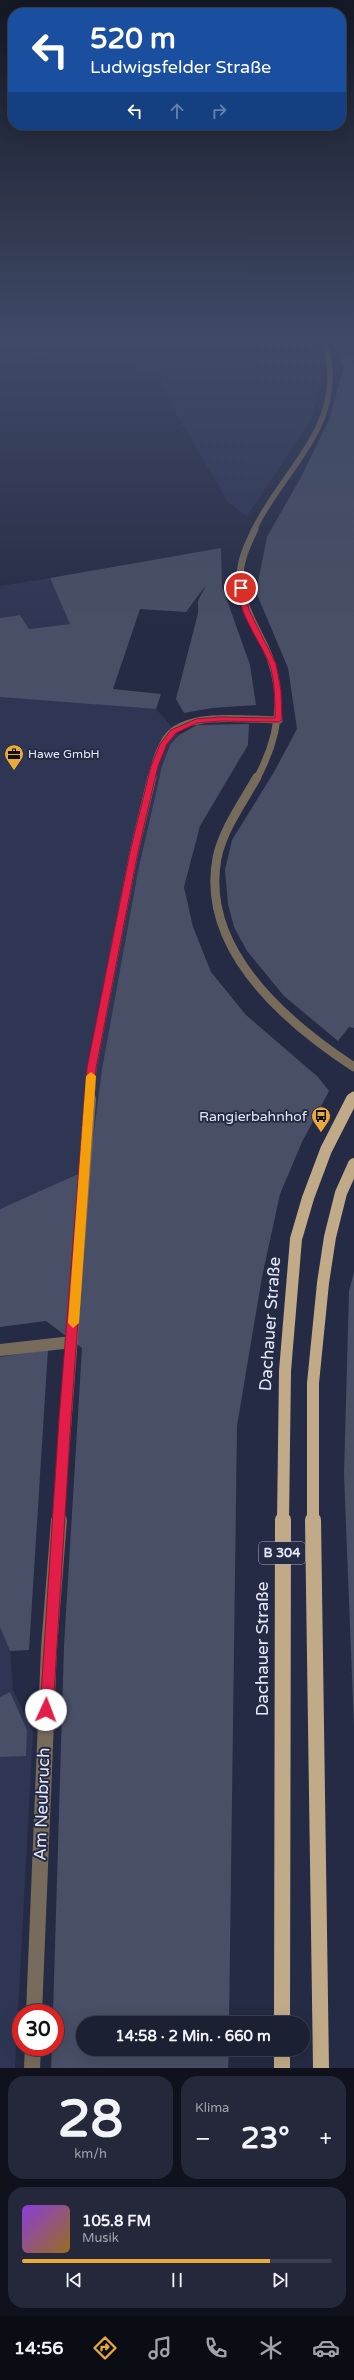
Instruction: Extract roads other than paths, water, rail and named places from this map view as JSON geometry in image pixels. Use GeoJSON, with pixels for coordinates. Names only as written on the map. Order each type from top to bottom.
{"type":"FeatureCollection","features":[{"type":"Feature","properties":{"kind":"main road","name":"Dachauer Straße"},"geometry":{"type":"LineString","coordinates":[[282,2016],[282,1600],[285,1371],[291,1285],[296,1239],[308,1198],[326,1150],[354,1096]]}},
{"type":"Feature","properties":{"kind":"main road","name":"B 304"},"geometry":{"type":"LineString","coordinates":[[321,2068],[313,1607],[313,1383],[323,1283],[330,1237],[341,1193],[354,1164]]}},
{"type":"Feature","properties":{"kind":"main road"},"geometry":{"type":"LineString","coordinates":[[282,2056],[282,2068]]}},
{"type":"Feature","properties":{"kind":"street"},"geometry":{"type":"LineString","coordinates":[[316,436],[249,541],[241,568],[240,580],[246,610],[266,649],[276,677],[279,720],[274,741],[265,764],[234,819],[218,856],[215,886],[218,906],[225,929],[237,956],[255,984],[292,1023],[354,1067]]}},
{"type":"Feature","properties":{"kind":"street","name":"Am Neubruch"},"geometry":{"type":"LineString","coordinates":[[34,2004],[49,1648],[92,1068],[130,870],[154,766],[164,744],[173,731],[196,722],[220,719],[279,720]]}},
{"type":"Feature","properties":{"kind":"street"},"geometry":{"type":"LineString","coordinates":[[0,1350],[72,1342]]}},
{"type":"Feature","properties":{"kind":"street"},"geometry":{"type":"LineString","coordinates":[[32,2068],[33,2056]]}},
{"type":"Feature","properties":{"kind":"place","name":"Hawe GmbH"},"geometry":{"type":"Point","coordinates":[14,771]}},
{"type":"Feature","properties":{"kind":"place","name":"Rangierbahnhof"},"geometry":{"type":"Point","coordinates":[321,1133]}}]}
